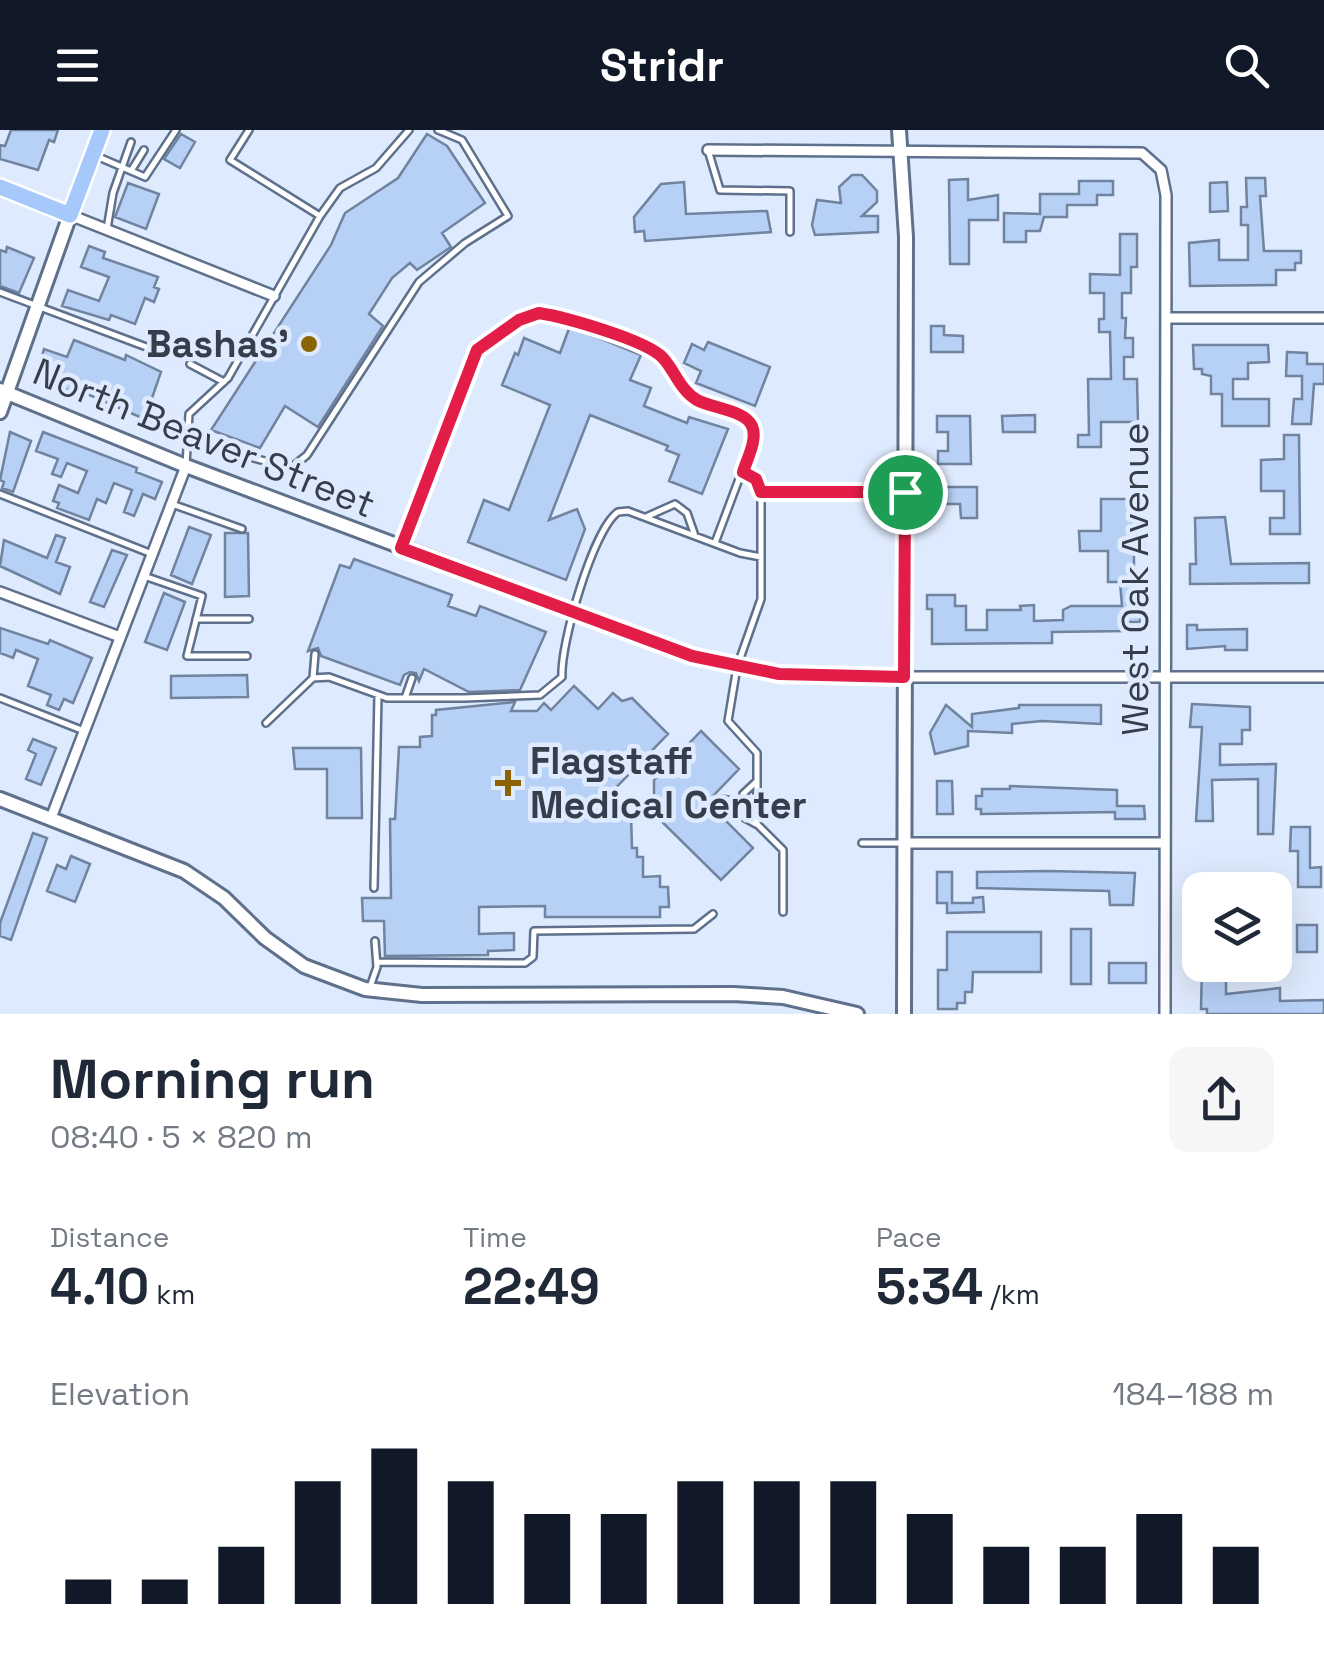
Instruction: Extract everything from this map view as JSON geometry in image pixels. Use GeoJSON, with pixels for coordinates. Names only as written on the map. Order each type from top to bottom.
{"type":"FeatureCollection","features":[{"type":"Feature","properties":{"kind":"main road"},"geometry":{"type":"LineString","coordinates":[[0,187],[70,214],[102,130]]}},
{"type":"Feature","properties":{"kind":"street"},"geometry":{"type":"LineString","coordinates":[[899,130],[906,237],[904,1014]]}},
{"type":"Feature","properties":{"kind":"street"},"geometry":{"type":"LineString","coordinates":[[708,150],[900,154]]}},
{"type":"Feature","properties":{"kind":"street","name":"West Oak Avenue"},"geometry":{"type":"LineString","coordinates":[[900,154],[1142,154],[1161,170],[1166,195],[1164,1014]]}},
{"type":"Feature","properties":{"kind":"street"},"geometry":{"type":"LineString","coordinates":[[0,412],[70,214],[274,296]]}},
{"type":"Feature","properties":{"kind":"street"},"geometry":{"type":"LineString","coordinates":[[1166,318],[1324,318]]}},
{"type":"Feature","properties":{"kind":"street","name":"North Beaver Street"},"geometry":{"type":"LineString","coordinates":[[4,392],[571,613],[737,668],[779,674],[904,677],[1324,677]]}},
{"type":"Feature","properties":{"kind":"street"},"geometry":{"type":"LineString","coordinates":[[51,818],[186,466]]}},
{"type":"Feature","properties":{"kind":"street"},"geometry":{"type":"LineString","coordinates":[[0,592],[120,637]]}},
{"type":"Feature","properties":{"kind":"street"},"geometry":{"type":"LineString","coordinates":[[0,799],[184,871],[224,898],[265,938],[304,966],[369,990],[422,995],[733,994],[783,998],[857,1014]]}},
{"type":"Feature","properties":{"kind":"street"},"geometry":{"type":"LineString","coordinates":[[904,842],[1165,842]]}},
{"type":"Feature","properties":{"kind":"lane"},"geometry":{"type":"LineString","coordinates":[[93,154],[145,177],[176,130]]}},
{"type":"Feature","properties":{"kind":"lane"},"geometry":{"type":"LineString","coordinates":[[248,130],[230,160],[320,216]]}},
{"type":"Feature","properties":{"kind":"lane"},"geometry":{"type":"LineString","coordinates":[[186,466],[189,414],[224,382],[320,216],[340,188],[376,168],[409,130]]}},
{"type":"Feature","properties":{"kind":"lane"},"geometry":{"type":"LineString","coordinates":[[190,440],[291,468],[307,456],[419,282],[466,242],[508,216],[462,140],[438,130]]}},
{"type":"Feature","properties":{"kind":"lane"},"geometry":{"type":"LineString","coordinates":[[106,229],[131,142]]}},
{"type":"Feature","properties":{"kind":"lane"},"geometry":{"type":"LineString","coordinates":[[131,171],[144,150]]}},
{"type":"Feature","properties":{"kind":"lane"},"geometry":{"type":"LineString","coordinates":[[708,150],[720,190],[790,192],[790,232]]}},
{"type":"Feature","properties":{"kind":"lane"},"geometry":{"type":"LineString","coordinates":[[0,292],[157,351]]}},
{"type":"Feature","properties":{"kind":"lane"},"geometry":{"type":"LineString","coordinates":[[401,548],[477,350],[519,320],[539,313],[572,318],[661,354],[682,388],[695,399],[746,419],[752,426],[754,439],[715,544]]}},
{"type":"Feature","properties":{"kind":"lane"},"geometry":{"type":"LineString","coordinates":[[190,364],[224,382]]}},
{"type":"Feature","properties":{"kind":"lane"},"geometry":{"type":"LineString","coordinates":[[743,472],[756,479],[761,492],[761,600],[737,668],[728,721],[757,752],[758,824]]}},
{"type":"Feature","properties":{"kind":"lane"},"geometry":{"type":"LineString","coordinates":[[761,492],[905,492]]}},
{"type":"Feature","properties":{"kind":"lane"},"geometry":{"type":"LineString","coordinates":[[0,494],[152,554]]}},
{"type":"Feature","properties":{"kind":"lane"},"geometry":{"type":"LineString","coordinates":[[172,504],[242,529]]}},
{"type":"Feature","properties":{"kind":"lane"},"geometry":{"type":"LineString","coordinates":[[645,517],[675,504],[687,513],[695,536]]}},
{"type":"Feature","properties":{"kind":"lane"},"geometry":{"type":"LineString","coordinates":[[266,724],[313,678],[329,677],[378,695],[405,698],[540,695],[562,677],[561,660],[571,613],[611,517],[628,511],[761,557]]}},
{"type":"Feature","properties":{"kind":"lane"},"geometry":{"type":"LineString","coordinates":[[144,576],[202,596],[187,656],[248,656]]}},
{"type":"Feature","properties":{"kind":"lane"},"geometry":{"type":"LineString","coordinates":[[196,619],[249,619]]}},
{"type":"Feature","properties":{"kind":"lane"},"geometry":{"type":"LineString","coordinates":[[313,678],[315,654]]}},
{"type":"Feature","properties":{"kind":"lane"},"geometry":{"type":"LineString","coordinates":[[405,698],[412,678]]}},
{"type":"Feature","properties":{"kind":"lane"},"geometry":{"type":"LineString","coordinates":[[374,888],[378,695]]}},
{"type":"Feature","properties":{"kind":"lane"},"geometry":{"type":"LineString","coordinates":[[0,698],[84,731]]}},
{"type":"Feature","properties":{"kind":"lane"},"geometry":{"type":"LineString","coordinates":[[743,794],[757,781]]}},
{"type":"Feature","properties":{"kind":"lane"},"geometry":{"type":"LineString","coordinates":[[743,808],[745,818],[758,824],[783,850],[784,912]]}},
{"type":"Feature","properties":{"kind":"lane"},"geometry":{"type":"LineString","coordinates":[[862,843],[904,842]]}},
{"type":"Feature","properties":{"kind":"lane"},"geometry":{"type":"LineString","coordinates":[[377,962],[525,963],[533,957],[534,932],[694,929],[714,914]]}},
{"type":"Feature","properties":{"kind":"lane"},"geometry":{"type":"LineString","coordinates":[[369,990],[377,962],[375,942]]}},
{"type":"Feature","properties":{"kind":"building"},"geometry":{"type":"Polygon","coordinates":[[[11,130],[58,130],[54,142],[49,140],[38,170],[0,159],[0,145],[5,146],[11,130]]]}},
{"type":"Feature","properties":{"kind":"building"},"geometry":{"type":"Polygon","coordinates":[[[181,134],[195,142],[180,168],[164,159],[181,134]]]}},
{"type":"Feature","properties":{"kind":"building"},"geometry":{"type":"Polygon","coordinates":[[[427,134],[447,146],[485,203],[442,233],[451,247],[417,270],[410,263],[392,278],[369,314],[383,326],[318,427],[285,406],[260,448],[211,430],[331,245],[345,213],[398,178],[427,134]]]}},
{"type":"Feature","properties":{"kind":"building"},"geometry":{"type":"Polygon","coordinates":[[[852,175],[862,175],[877,191],[877,202],[862,216],[878,216],[878,232],[815,235],[812,225],[817,200],[841,203],[839,187],[852,175]]]}},
{"type":"Feature","properties":{"kind":"building"},"geometry":{"type":"Polygon","coordinates":[[[1246,178],[1265,178],[1266,196],[1260,196],[1264,251],[1301,251],[1301,263],[1295,263],[1295,270],[1276,270],[1276,285],[1190,286],[1189,243],[1219,240],[1219,260],[1248,260],[1248,225],[1241,225],[1241,207],[1247,207],[1246,178]]]}},
{"type":"Feature","properties":{"kind":"building"},"geometry":{"type":"Polygon","coordinates":[[[968,179],[968,200],[998,195],[998,220],[969,220],[969,264],[950,264],[949,180],[968,179]]]}},
{"type":"Feature","properties":{"kind":"building"},"geometry":{"type":"Polygon","coordinates":[[[1079,181],[1113,181],[1113,195],[1097,195],[1097,205],[1067,205],[1067,217],[1044,217],[1040,231],[1026,231],[1026,242],[1004,242],[1004,213],[1040,214],[1040,194],[1079,194],[1079,181]]]}},
{"type":"Feature","properties":{"kind":"building"},"geometry":{"type":"Polygon","coordinates":[[[684,182],[686,214],[767,211],[771,232],[645,241],[644,231],[635,232],[634,217],[661,184],[684,182]]]}},
{"type":"Feature","properties":{"kind":"building"},"geometry":{"type":"Polygon","coordinates":[[[1227,182],[1228,211],[1210,212],[1210,183],[1227,182]]]}},
{"type":"Feature","properties":{"kind":"building"},"geometry":{"type":"Polygon","coordinates":[[[128,183],[159,194],[146,229],[115,217],[128,183]]]}},
{"type":"Feature","properties":{"kind":"building"},"geometry":{"type":"Polygon","coordinates":[[[1120,234],[1137,234],[1137,267],[1131,267],[1131,293],[1122,293],[1122,318],[1126,318],[1125,338],[1133,338],[1133,357],[1124,357],[1124,379],[1137,379],[1138,422],[1101,422],[1101,447],[1078,447],[1078,435],[1089,435],[1088,379],[1111,379],[1110,332],[1099,332],[1099,319],[1104,319],[1104,293],[1090,293],[1090,274],[1120,275],[1120,234]]]}},
{"type":"Feature","properties":{"kind":"building"},"geometry":{"type":"Polygon","coordinates":[[[89,246],[105,252],[103,258],[158,277],[154,302],[145,298],[135,324],[62,306],[68,290],[99,301],[109,277],[81,267],[89,246]]]}},
{"type":"Feature","properties":{"kind":"building"},"geometry":{"type":"Polygon","coordinates":[[[7,247],[34,258],[19,293],[0,286],[0,250],[6,252],[7,247]]]}},
{"type":"Feature","properties":{"kind":"building"},"geometry":{"type":"Polygon","coordinates":[[[570,326],[641,355],[630,380],[651,388],[644,406],[687,423],[689,417],[728,429],[702,494],[669,481],[679,455],[666,450],[668,446],[590,415],[549,520],[577,509],[585,529],[566,580],[468,542],[484,500],[509,510],[550,405],[502,385],[515,353],[518,355],[524,338],[560,353],[570,326]]]}},
{"type":"Feature","properties":{"kind":"building"},"geometry":{"type":"Polygon","coordinates":[[[931,326],[944,326],[944,335],[963,336],[963,352],[931,352],[931,326]]]}},
{"type":"Feature","properties":{"kind":"building"},"geometry":{"type":"Polygon","coordinates":[[[74,340],[125,360],[126,355],[161,372],[152,398],[163,406],[156,424],[78,390],[77,393],[35,380],[44,349],[67,357],[74,340]]]}},
{"type":"Feature","properties":{"kind":"building"},"geometry":{"type":"Polygon","coordinates":[[[708,342],[770,367],[755,406],[696,383],[701,371],[684,363],[692,344],[704,350],[708,342]]]}},
{"type":"Feature","properties":{"kind":"building"},"geometry":{"type":"Polygon","coordinates":[[[1193,345],[1268,345],[1269,362],[1248,363],[1248,379],[1233,379],[1233,399],[1269,399],[1269,426],[1222,426],[1222,394],[1211,394],[1211,376],[1202,374],[1202,369],[1194,369],[1193,345]]]}},
{"type":"Feature","properties":{"kind":"building"},"geometry":{"type":"Polygon","coordinates":[[[1287,352],[1307,353],[1307,364],[1324,364],[1324,384],[1314,384],[1311,424],[1292,424],[1294,399],[1302,399],[1302,376],[1286,376],[1287,352]]]}},
{"type":"Feature","properties":{"kind":"building"},"geometry":{"type":"Polygon","coordinates":[[[1035,415],[1035,432],[1003,432],[1002,416],[1035,415]]]}},
{"type":"Feature","properties":{"kind":"building"},"geometry":{"type":"Polygon","coordinates":[[[937,416],[970,416],[971,464],[938,464],[938,451],[948,451],[948,432],[937,432],[937,416]]]}},
{"type":"Feature","properties":{"kind":"building"},"geometry":{"type":"Polygon","coordinates":[[[10,432],[31,441],[13,492],[2,488],[4,482],[0,480],[10,432]]]}},
{"type":"Feature","properties":{"kind":"building"},"geometry":{"type":"Polygon","coordinates":[[[43,432],[137,468],[136,472],[162,482],[155,499],[143,494],[134,516],[124,512],[132,490],[114,483],[106,503],[97,499],[89,520],[57,508],[59,503],[53,501],[59,485],[78,493],[87,471],[67,463],[61,477],[52,474],[58,459],[36,451],[43,432]]]}},
{"type":"Feature","properties":{"kind":"building"},"geometry":{"type":"Polygon","coordinates":[[[1284,435],[1299,435],[1300,534],[1270,534],[1270,518],[1284,518],[1284,491],[1261,491],[1261,460],[1284,459],[1284,435]]]}},
{"type":"Feature","properties":{"kind":"building"},"geometry":{"type":"Polygon","coordinates":[[[942,487],[977,487],[977,518],[961,518],[960,504],[942,504],[942,487]]]}},
{"type":"Feature","properties":{"kind":"building"},"geometry":{"type":"Polygon","coordinates":[[[1101,499],[1130,499],[1133,530],[1144,530],[1144,550],[1134,550],[1134,606],[1140,606],[1140,622],[1127,622],[1127,631],[1052,632],[1052,643],[932,644],[932,609],[927,609],[927,595],[955,595],[955,606],[966,606],[966,630],[987,630],[987,610],[1021,610],[1020,606],[1034,605],[1034,621],[1063,620],[1063,610],[1071,606],[1122,606],[1120,582],[1108,582],[1108,551],[1080,551],[1079,531],[1101,531],[1101,499]]]}},
{"type":"Feature","properties":{"kind":"building"},"geometry":{"type":"Polygon","coordinates":[[[1225,517],[1231,564],[1309,563],[1309,583],[1190,584],[1190,564],[1196,564],[1195,518],[1225,517]]]}},
{"type":"Feature","properties":{"kind":"building"},"geometry":{"type":"Polygon","coordinates":[[[189,527],[211,535],[192,584],[171,575],[189,527]]]}},
{"type":"Feature","properties":{"kind":"building"},"geometry":{"type":"Polygon","coordinates":[[[225,533],[248,533],[249,596],[225,597],[225,533]]]}},
{"type":"Feature","properties":{"kind":"building"},"geometry":{"type":"Polygon","coordinates":[[[56,535],[65,538],[56,562],[70,567],[60,594],[0,566],[4,540],[47,558],[56,535]]]}},
{"type":"Feature","properties":{"kind":"building"},"geometry":{"type":"Polygon","coordinates":[[[112,550],[127,555],[104,607],[90,602],[112,550]]]}},
{"type":"Feature","properties":{"kind":"building"},"geometry":{"type":"Polygon","coordinates":[[[354,559],[452,595],[448,606],[476,616],[480,606],[546,632],[520,690],[469,692],[424,669],[419,681],[416,673],[410,672],[400,685],[321,656],[318,648],[308,651],[340,565],[350,568],[354,559]]]}},
{"type":"Feature","properties":{"kind":"building"},"geometry":{"type":"Polygon","coordinates":[[[164,593],[185,602],[167,650],[145,642],[164,593]]]}},
{"type":"Feature","properties":{"kind":"building"},"geometry":{"type":"Polygon","coordinates":[[[1187,625],[1197,625],[1197,630],[1247,629],[1247,650],[1225,650],[1225,646],[1187,649],[1187,625]]]}},
{"type":"Feature","properties":{"kind":"building"},"geometry":{"type":"Polygon","coordinates":[[[0,628],[48,644],[50,640],[92,658],[73,703],[64,699],[59,710],[47,705],[51,695],[28,686],[38,659],[16,650],[13,658],[0,653],[0,628]]]}},
{"type":"Feature","properties":{"kind":"building"},"geometry":{"type":"Polygon","coordinates":[[[247,675],[248,697],[171,698],[171,676],[247,675]]]}},
{"type":"Feature","properties":{"kind":"building","name":"Flagstaff Medical Center"},"geometry":{"type":"Polygon","coordinates":[[[574,686],[598,709],[613,693],[622,701],[632,698],[668,734],[604,800],[619,799],[622,814],[631,814],[632,848],[637,848],[637,857],[643,857],[643,877],[660,876],[660,887],[668,887],[669,907],[660,907],[660,917],[545,917],[545,906],[479,907],[479,934],[514,933],[514,950],[488,951],[488,955],[385,956],[384,921],[363,921],[362,898],[391,898],[390,819],[395,819],[399,747],[420,747],[420,737],[432,736],[432,715],[436,715],[436,710],[515,702],[511,711],[537,711],[544,703],[551,710],[574,686]]]}},
{"type":"Feature","properties":{"kind":"building"},"geometry":{"type":"Polygon","coordinates":[[[1192,704],[1250,707],[1250,730],[1242,730],[1242,744],[1220,744],[1220,765],[1276,764],[1273,834],[1258,834],[1258,779],[1212,780],[1213,821],[1196,821],[1202,727],[1190,727],[1192,704]]]}},
{"type":"Feature","properties":{"kind":"building"},"geometry":{"type":"Polygon","coordinates":[[[946,705],[972,727],[972,714],[1019,705],[1101,705],[1101,724],[1042,721],[1012,724],[1012,733],[968,731],[968,746],[935,754],[930,733],[946,705]]]}},
{"type":"Feature","properties":{"kind":"building"},"geometry":{"type":"Polygon","coordinates":[[[701,731],[739,769],[714,795],[748,798],[748,805],[741,802],[737,808],[713,808],[753,848],[721,880],[654,814],[654,780],[701,731]]]}},
{"type":"Feature","properties":{"kind":"building"},"geometry":{"type":"Polygon","coordinates":[[[33,739],[56,748],[41,785],[26,779],[36,754],[28,750],[33,739]]]}},
{"type":"Feature","properties":{"kind":"building"},"geometry":{"type":"Polygon","coordinates":[[[293,748],[361,748],[362,818],[327,818],[327,769],[295,769],[293,748]]]}},
{"type":"Feature","properties":{"kind":"building"},"geometry":{"type":"Polygon","coordinates":[[[937,781],[952,781],[953,814],[937,814],[937,781]]]}},
{"type":"Feature","properties":{"kind":"building"},"geometry":{"type":"Polygon","coordinates":[[[1010,786],[1117,790],[1117,806],[1144,806],[1145,819],[1115,819],[1115,812],[981,814],[981,809],[976,809],[976,796],[982,796],[982,789],[1010,786]]]}},
{"type":"Feature","properties":{"kind":"building"},"geometry":{"type":"Polygon","coordinates":[[[1291,827],[1310,827],[1310,868],[1321,867],[1321,887],[1298,887],[1298,851],[1290,851],[1291,827]]]}},
{"type":"Feature","properties":{"kind":"building"},"geometry":{"type":"Polygon","coordinates":[[[33,833],[47,838],[11,940],[0,936],[0,923],[33,833]]]}},
{"type":"Feature","properties":{"kind":"building"},"geometry":{"type":"Polygon","coordinates":[[[71,856],[90,864],[75,902],[47,891],[57,865],[66,869],[71,856]]]}},
{"type":"Feature","properties":{"kind":"building"},"geometry":{"type":"Polygon","coordinates":[[[937,872],[952,872],[952,903],[973,903],[973,898],[983,897],[984,912],[947,913],[947,903],[937,903],[937,872]]]}},
{"type":"Feature","properties":{"kind":"building"},"geometry":{"type":"Polygon","coordinates":[[[977,872],[1135,873],[1133,905],[1110,905],[1109,891],[977,888],[977,872]]]}},
{"type":"Feature","properties":{"kind":"building"},"geometry":{"type":"Polygon","coordinates":[[[1297,925],[1317,925],[1317,952],[1297,952],[1297,925]]]}},
{"type":"Feature","properties":{"kind":"building"},"geometry":{"type":"Polygon","coordinates":[[[1071,929],[1091,929],[1091,984],[1071,984],[1071,929]]]}},
{"type":"Feature","properties":{"kind":"building"},"geometry":{"type":"Polygon","coordinates":[[[947,932],[1041,932],[1041,972],[973,972],[972,992],[965,992],[965,1003],[957,1003],[957,1009],[938,1009],[938,970],[947,970],[947,932]]]}},
{"type":"Feature","properties":{"kind":"building"},"geometry":{"type":"Polygon","coordinates":[[[1109,963],[1146,963],[1146,983],[1109,983],[1109,963]]]}},
{"type":"Feature","properties":{"kind":"building"},"geometry":{"type":"Polygon","coordinates":[[[1202,982],[1226,982],[1226,994],[1280,988],[1280,1001],[1324,1000],[1324,1014],[1207,1014],[1207,1009],[1201,1009],[1202,982]]]}},
{"type":"Feature","properties":{"kind":"place","name":"Bashas’"},"geometry":{"type":"Point","coordinates":[309,344]}},
{"type":"Feature","properties":{"kind":"place","name":"Flagstaff Medical Center"},"geometry":{"type":"Point","coordinates":[508,783]}},
{"type":"Feature","properties":{"kind":"route"},"geometry":{"type":"LineString","coordinates":[[539,313],[572,318],[661,354],[682,388],[695,399],[746,419],[754,439],[743,472],[756,479],[761,492],[905,492],[904,677],[779,674],[737,668],[571,613],[401,548],[477,350],[519,320],[539,313]]}}]}
